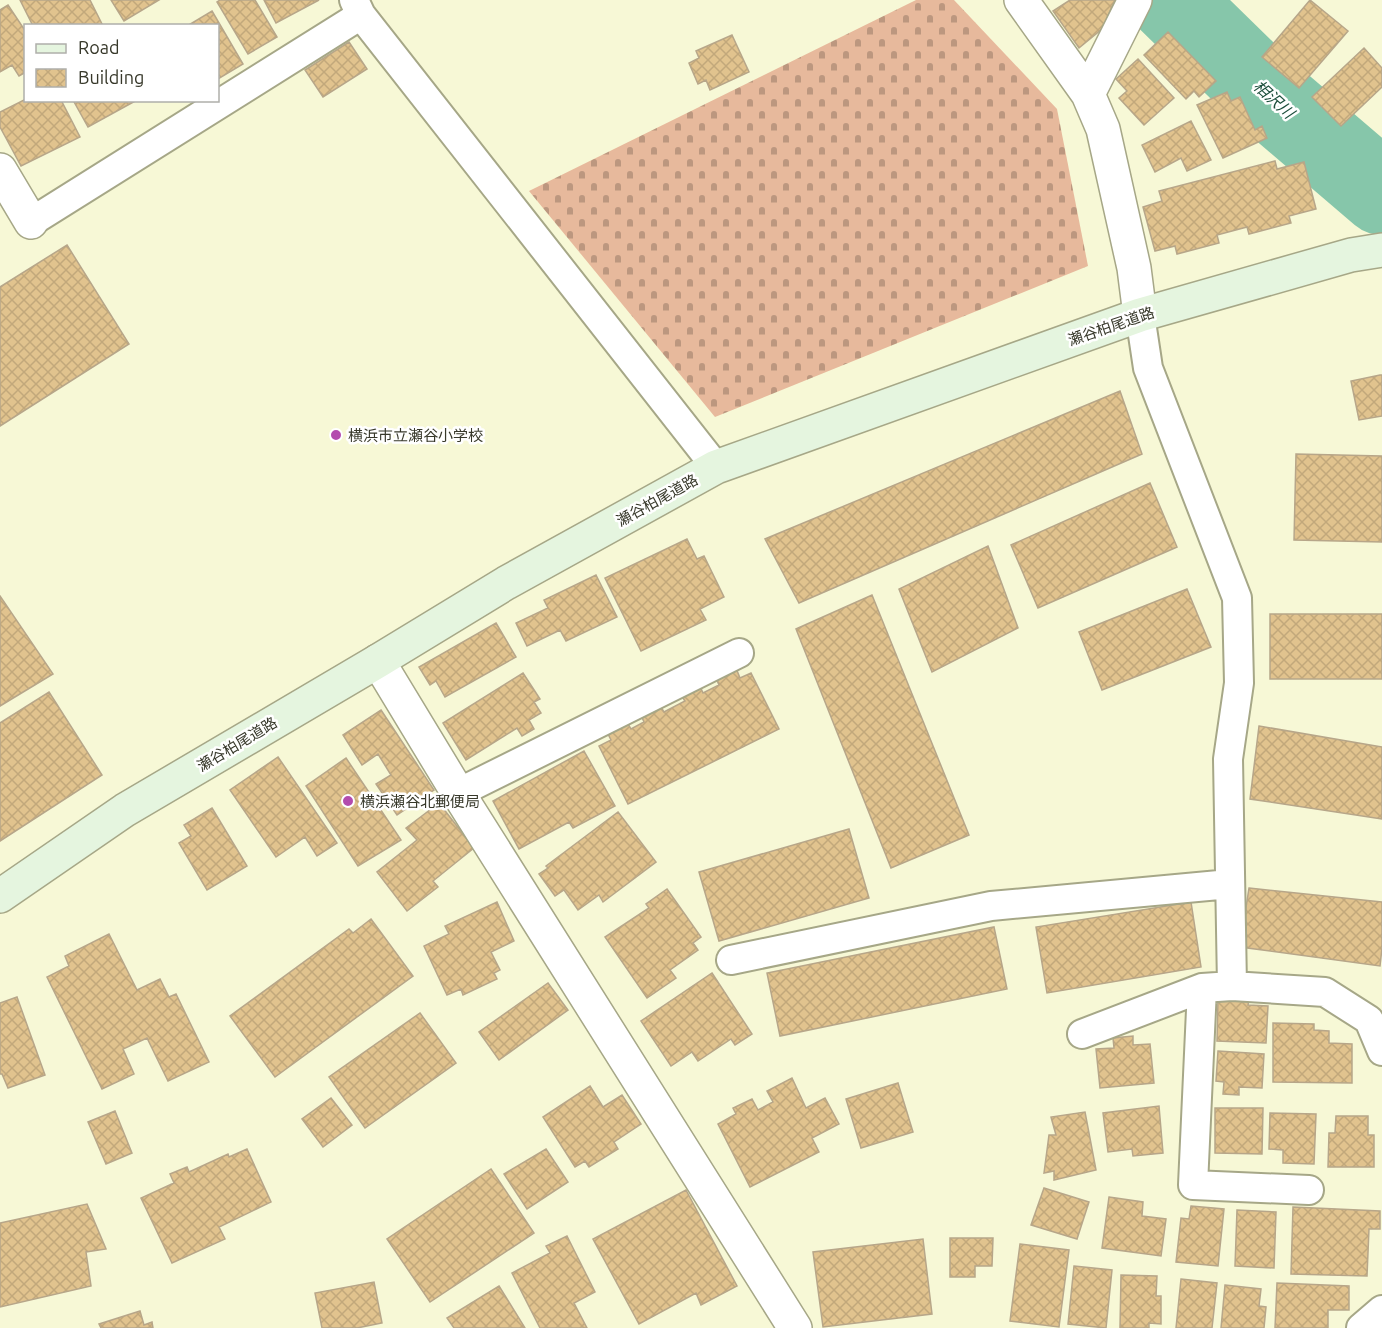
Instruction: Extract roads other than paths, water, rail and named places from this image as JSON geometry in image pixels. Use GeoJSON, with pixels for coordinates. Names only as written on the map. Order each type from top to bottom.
{"type":"FeatureCollection","features":[{"type":"Feature","properties":{"kind":"main road","name":"瀬谷柏尾道路"},"geometry":{"type":"LineString","coordinates":[[0,896],[125,810],[506,583],[716,467],[1140,315],[1351,255],[1382,250]]}},
{"type":"Feature","properties":{"kind":"street"},"geometry":{"type":"LineString","coordinates":[[1021,0],[1088,94],[1103,129],[1134,268],[1140,315]]}},
{"type":"Feature","properties":{"kind":"street"},"geometry":{"type":"LineString","coordinates":[[1088,94],[1135,0]]}},
{"type":"Feature","properties":{"kind":"street"},"geometry":{"type":"LineString","coordinates":[[0,170],[31,222]]}},
{"type":"Feature","properties":{"kind":"street"},"geometry":{"type":"LineString","coordinates":[[378,661],[458,793],[795,1328]]}},
{"type":"Feature","properties":{"kind":"lane"},"geometry":{"type":"LineString","coordinates":[[219,98],[357,7],[716,467]]}},
{"type":"Feature","properties":{"kind":"lane"},"geometry":{"type":"LineString","coordinates":[[31,222],[213,102]]}},
{"type":"Feature","properties":{"kind":"lane"},"geometry":{"type":"LineString","coordinates":[[1140,315],[1148,368],[1237,598],[1239,682],[1228,759],[1232,986]]}},
{"type":"Feature","properties":{"kind":"lane"},"geometry":{"type":"LineString","coordinates":[[458,793],[739,653]]}},
{"type":"Feature","properties":{"kind":"lane"},"geometry":{"type":"LineString","coordinates":[[731,960],[991,906],[1230,884]]}},
{"type":"Feature","properties":{"kind":"lane"},"geometry":{"type":"LineString","coordinates":[[1082,1034],[1202,988],[1232,986],[1325,992],[1369,1020],[1382,1051]]}},
{"type":"Feature","properties":{"kind":"lane"},"geometry":{"type":"LineString","coordinates":[[1202,988],[1193,1185],[1308,1190]]}},
{"type":"Feature","properties":{"kind":"lane"},"geometry":{"type":"LineString","coordinates":[[1361,1328],[1382,1310]]}},
{"type":"Feature","properties":{"kind":"waterway","name":"相沢川"},"geometry":{"type":"LineString","coordinates":[[1170,0],[1265,93],[1382,193]]}},
{"type":"Feature","properties":{"kind":"place","name":"横浜市立瀬谷小学校"},"geometry":{"type":"Point","coordinates":[336,435]}},
{"type":"Feature","properties":{"kind":"place","name":"横浜瀬谷北郵便局"},"geometry":{"type":"Point","coordinates":[348,801]}}]}
